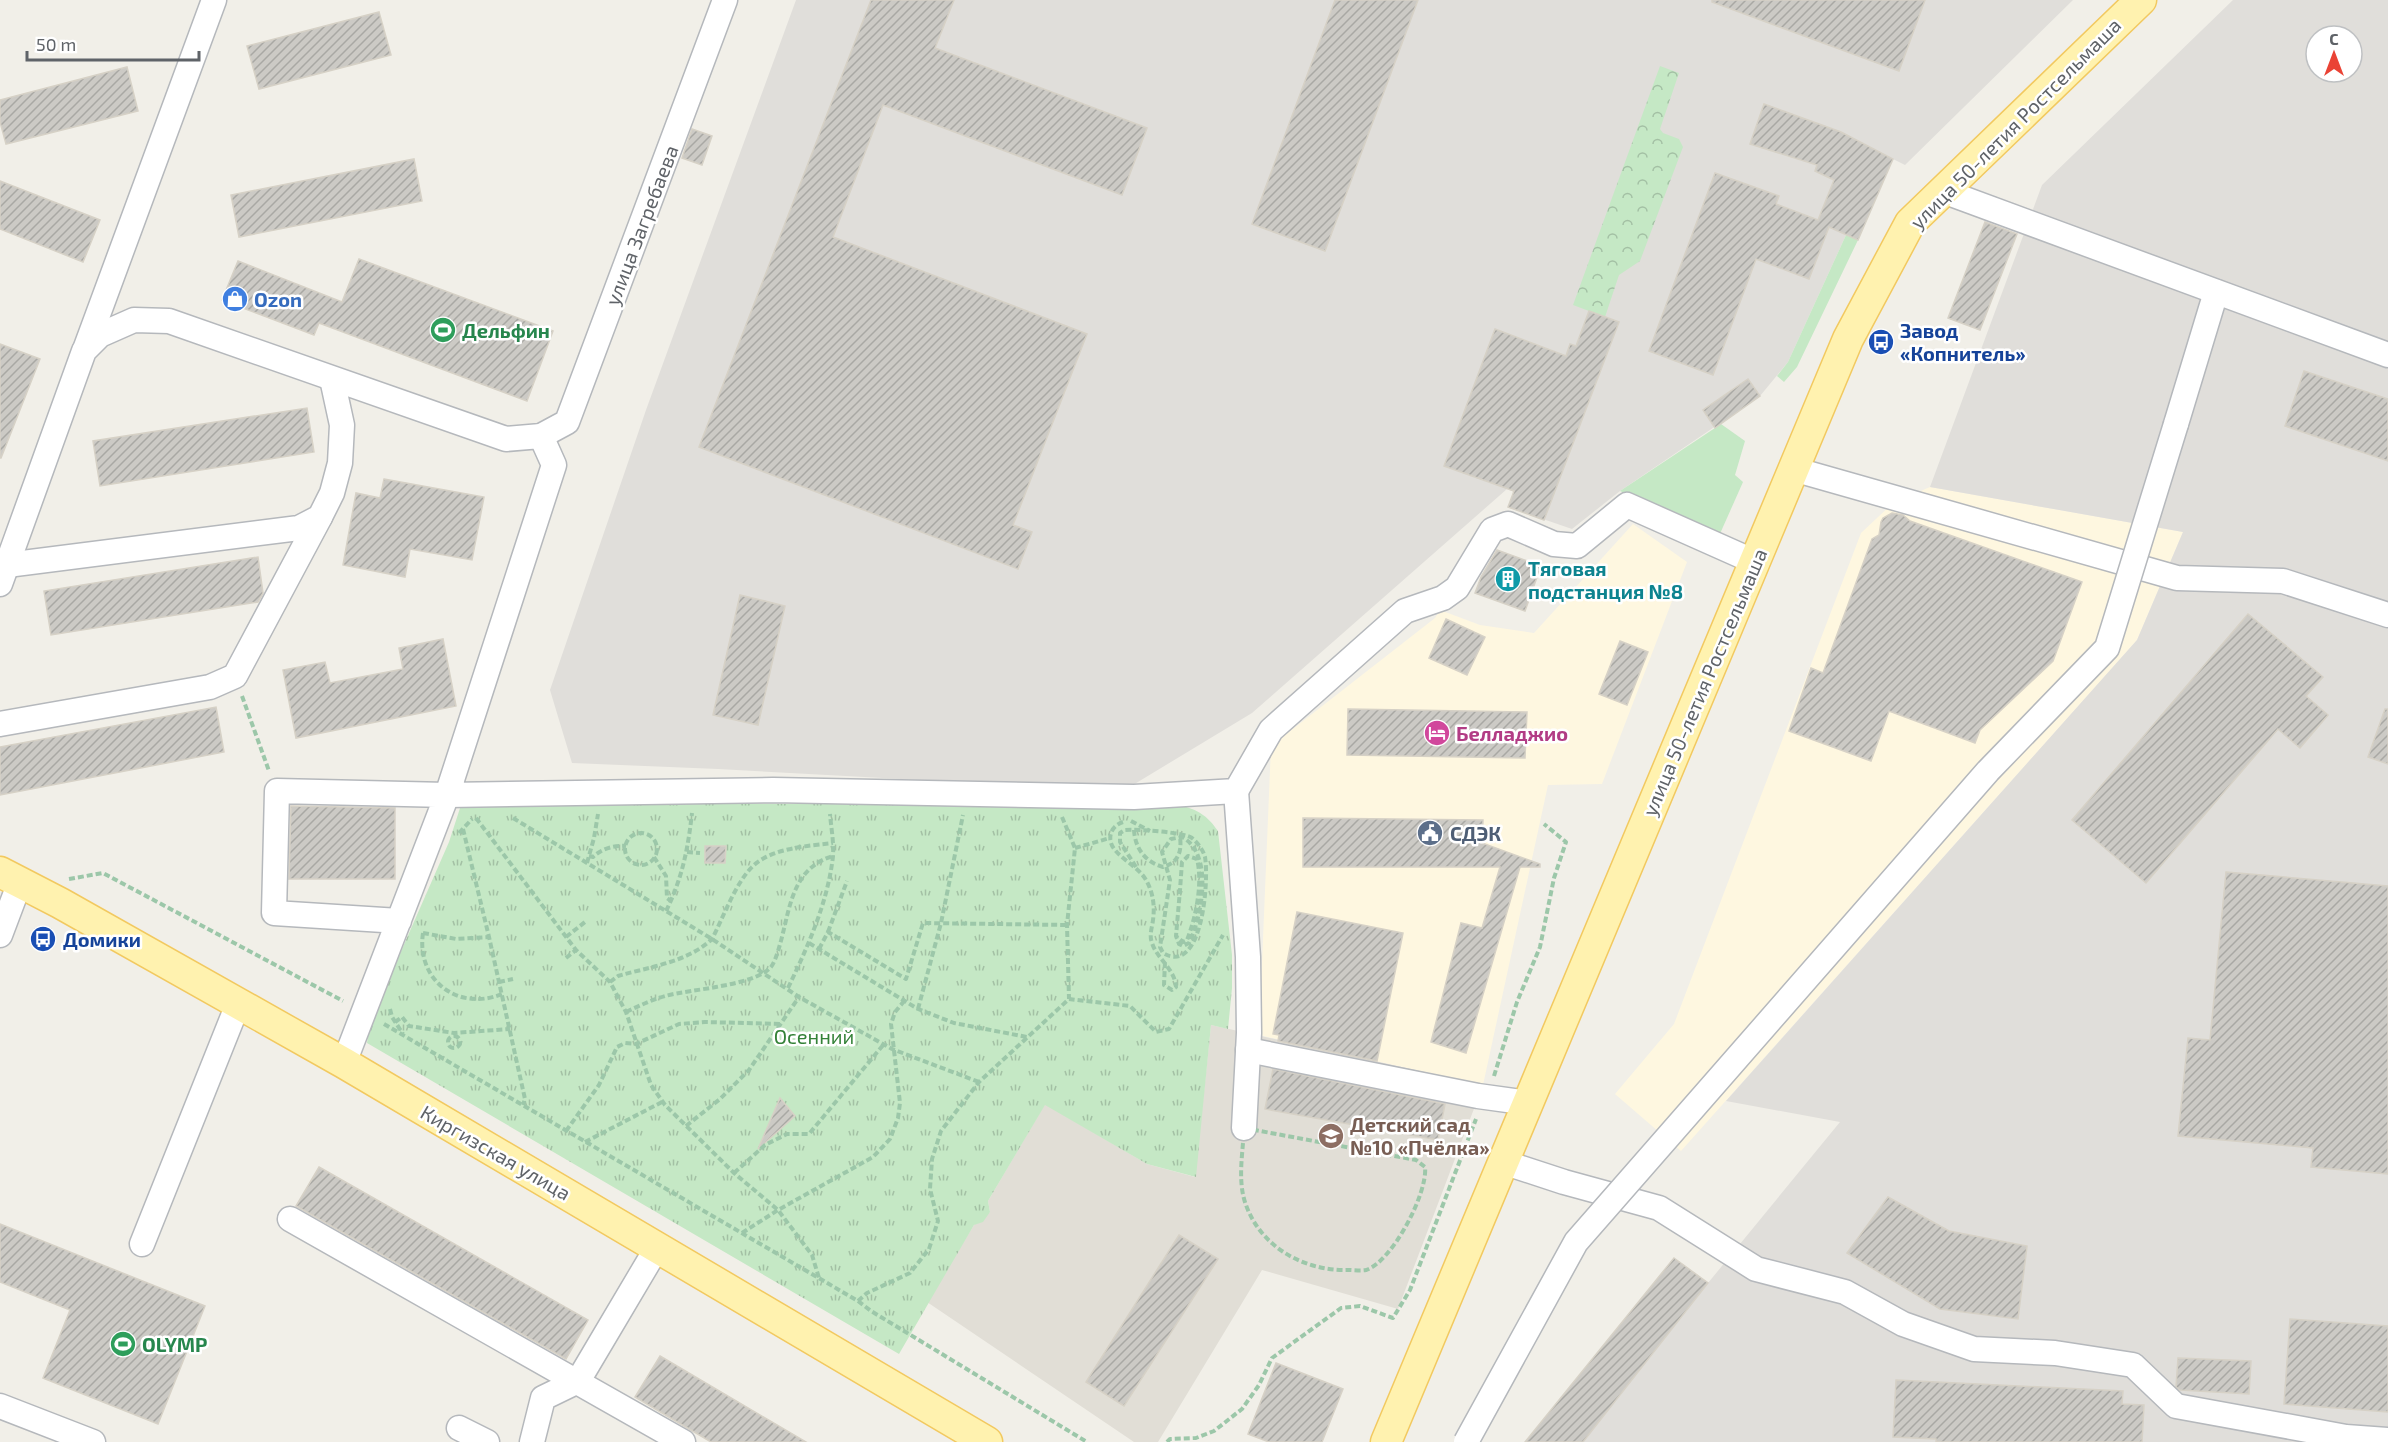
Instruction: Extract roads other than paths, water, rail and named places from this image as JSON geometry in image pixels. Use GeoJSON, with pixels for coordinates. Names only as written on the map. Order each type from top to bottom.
{"type":"FeatureCollection","features":[{"type":"Feature","properties":{"kind":"main road","name":"улица 50-летия Ростсельмаша"},"geometry":{"type":"LineString","coordinates":[[1386,1442],[1848,339],[1910,223],[2141,0]]}},
{"type":"Feature","properties":{"kind":"main road","name":"Киргизская улица"},"geometry":{"type":"LineString","coordinates":[[19,881],[344,1063],[987,1442]]}},
{"type":"Feature","properties":{"kind":"street"},"geometry":{"type":"LineString","coordinates":[[214,0],[3,575],[299,528],[320,517]]}},
{"type":"Feature","properties":{"kind":"street","name":"улица Загребаева"},"geometry":{"type":"LineString","coordinates":[[541,436],[567,422],[725,0]]}},
{"type":"Feature","properties":{"kind":"street"},"geometry":{"type":"LineString","coordinates":[[1943,191],[2388,355]]}},
{"type":"Feature","properties":{"kind":"street"},"geometry":{"type":"LineString","coordinates":[[1466,1442],[1576,1242],[1988,771],[2107,648],[2216,292]]}},
{"type":"Feature","properties":{"kind":"street"},"geometry":{"type":"LineString","coordinates":[[84,351],[99,335],[134,320],[169,321],[506,439],[541,436],[554,465],[407,926],[363,1012],[344,1063]]}},
{"type":"Feature","properties":{"kind":"street"},"geometry":{"type":"LineString","coordinates":[[0,724],[210,687],[235,676],[332,493],[340,463],[342,425],[332,379]]}},
{"type":"Feature","properties":{"kind":"street"},"geometry":{"type":"LineString","coordinates":[[1793,469],[2177,578],[2283,581],[2388,615]]}},
{"type":"Feature","properties":{"kind":"street"},"geometry":{"type":"LineString","coordinates":[[1244,1128],[1248,1050],[1246,922],[1236,791],[1271,730],[1405,611],[1443,598],[1457,588],[1492,530],[1508,524],[1554,544],[1577,546],[1627,505],[1755,562]]}},
{"type":"Feature","properties":{"kind":"street"},"geometry":{"type":"LineString","coordinates":[[407,926],[274,913],[277,792],[447,795],[773,790],[1134,797],[1236,791]]}},
{"type":"Feature","properties":{"kind":"street"},"geometry":{"type":"LineString","coordinates":[[0,935],[19,881]]}},
{"type":"Feature","properties":{"kind":"street"},"geometry":{"type":"LineString","coordinates":[[142,1244],[238,1004]]}},
{"type":"Feature","properties":{"kind":"street"},"geometry":{"type":"LineString","coordinates":[[1248,1050],[1485,1097],[1528,1103]]}},
{"type":"Feature","properties":{"kind":"street"},"geometry":{"type":"LineString","coordinates":[[1503,1162],[1564,1182],[1659,1208],[1756,1269],[1845,1292],[1903,1324],[1974,1349],[2055,1353],[2133,1365],[2176,1406],[2346,1437],[2388,1440]]}},
{"type":"Feature","properties":{"kind":"street"},"geometry":{"type":"LineString","coordinates":[[290,1219],[683,1442]]}},
{"type":"Feature","properties":{"kind":"street"},"geometry":{"type":"LineString","coordinates":[[532,1442],[543,1398],[578,1381],[658,1246]]}},
{"type":"Feature","properties":{"kind":"street"},"geometry":{"type":"LineString","coordinates":[[0,1406],[93,1442]]}},
{"type":"Feature","properties":{"kind":"street"},"geometry":{"type":"LineString","coordinates":[[459,1428],[488,1442]]}},
{"type":"Feature","properties":{"kind":"place","name":"Ozon"},"geometry":{"type":"Point","coordinates":[235,299]}},
{"type":"Feature","properties":{"kind":"place","name":"Дельфин"},"geometry":{"type":"Point","coordinates":[443,330]}},
{"type":"Feature","properties":{"kind":"place","name":"Завод «Копнитель»"},"geometry":{"type":"Point","coordinates":[1881,342]}},
{"type":"Feature","properties":{"kind":"place","name":"Тяговая подстанция №8"},"geometry":{"type":"Point","coordinates":[1508,579]}},
{"type":"Feature","properties":{"kind":"place","name":"Белладжио"},"geometry":{"type":"Point","coordinates":[1437,733]}},
{"type":"Feature","properties":{"kind":"place","name":"СДЭК"},"geometry":{"type":"Point","coordinates":[1430,833]}},
{"type":"Feature","properties":{"kind":"place","name":"Домики"},"geometry":{"type":"Point","coordinates":[43,939]}},
{"type":"Feature","properties":{"kind":"place","name":"Детский сад №10 «Пчёлка»"},"geometry":{"type":"Point","coordinates":[1331,1136]}},
{"type":"Feature","properties":{"kind":"place","name":"OLYMP"},"geometry":{"type":"Point","coordinates":[123,1344]}},
{"type":"Feature","properties":{"kind":"park label","name":"Осенний"},"geometry":{"type":"Point","coordinates":[814,1036]}}]}
